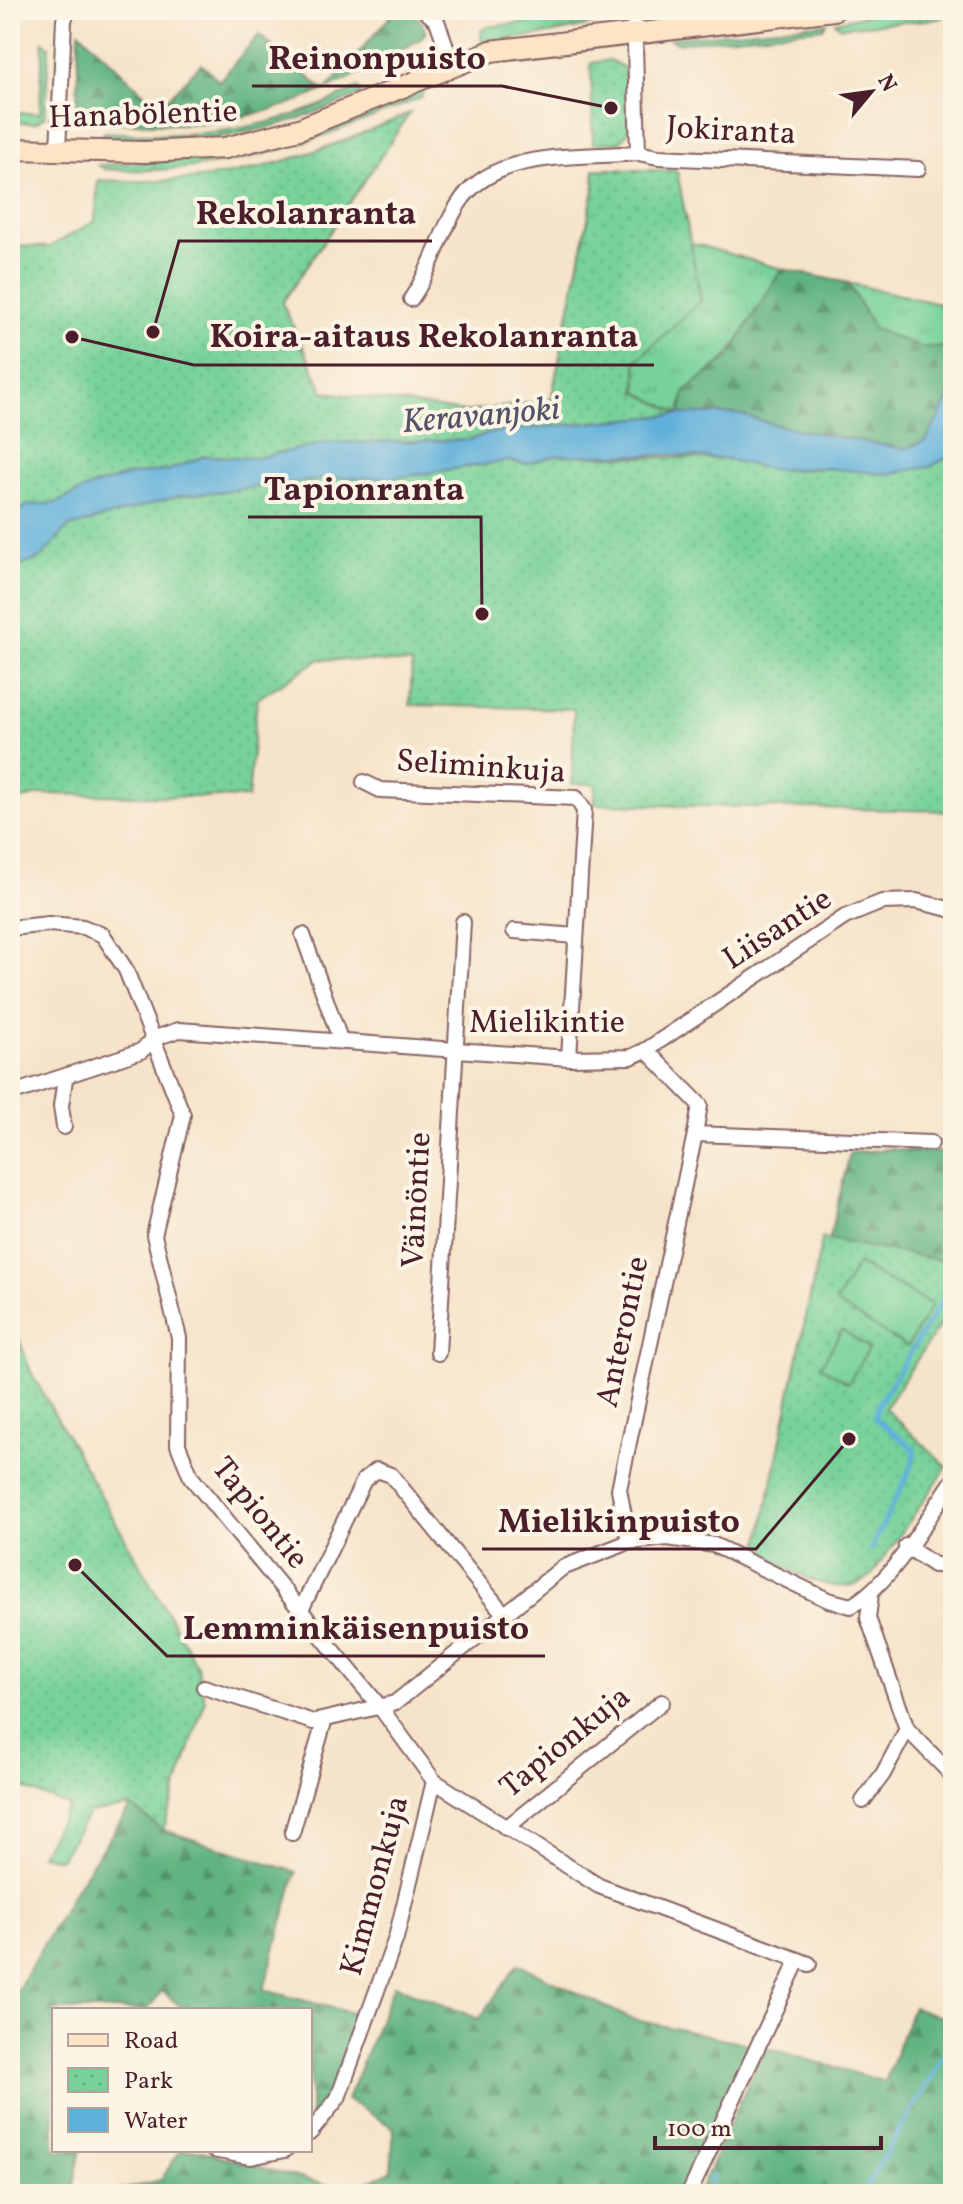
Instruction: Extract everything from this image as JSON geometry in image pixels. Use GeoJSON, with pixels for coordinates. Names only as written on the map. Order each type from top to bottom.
{"type":"FeatureCollection","features":[{"type":"Feature","properties":{"kind":"street"},"geometry":{"type":"LineString","coordinates":[[58,150],[64,20],[68,10]]}},
{"type":"Feature","properties":{"kind":"street"},"geometry":{"type":"LineString","coordinates":[[424,10],[437,21],[452,63]]}},
{"type":"Feature","properties":{"kind":"street","name":"Jokiranta"},"geometry":{"type":"LineString","coordinates":[[634,10],[632,34],[638,153]]}},
{"type":"Feature","properties":{"kind":"street","name":"Hanabölentie"},"geometry":{"type":"LineString","coordinates":[[10,149],[193,151],[244,144],[332,116],[452,63],[491,51],[834,10]]}},
{"type":"Feature","properties":{"kind":"street","name":"Jokiranta"},"geometry":{"type":"LineString","coordinates":[[411,299],[425,279],[462,199],[489,176],[523,163],[638,153],[658,157],[918,169]]}},
{"type":"Feature","properties":{"kind":"street","name":"Seliminkuja"},"geometry":{"type":"LineString","coordinates":[[364,782],[380,790],[576,798],[584,810],[569,1058]]}},
{"type":"Feature","properties":{"kind":"street","name":"Liisantie"},"geometry":{"type":"LineString","coordinates":[[646,1050],[845,917],[882,902],[916,901],[953,910]]}},
{"type":"Feature","properties":{"kind":"street","name":"Väinöntie"},"geometry":{"type":"LineString","coordinates":[[438,1353],[463,922]]}},
{"type":"Feature","properties":{"kind":"street","name":"Tapiontie"},"geometry":{"type":"LineString","coordinates":[[10,928],[49,924],[83,927],[103,935],[126,970],[183,1115],[154,1235],[179,1338],[178,1445],[182,1462],[191,1477],[380,1707],[434,1781],[599,1886],[804,1962],[689,2194]]}},
{"type":"Feature","properties":{"kind":"street"},"geometry":{"type":"LineString","coordinates":[[514,931],[576,936]]}},
{"type":"Feature","properties":{"kind":"street"},"geometry":{"type":"LineString","coordinates":[[303,935],[341,1042]]}},
{"type":"Feature","properties":{"kind":"street","name":"Mielikintie"},"geometry":{"type":"LineString","coordinates":[[155,1038],[179,1030],[569,1058],[631,1057],[646,1050],[700,1105],[695,1134]]}},
{"type":"Feature","properties":{"kind":"street"},"geometry":{"type":"LineString","coordinates":[[10,1094],[65,1079],[141,1051],[155,1038]]}},
{"type":"Feature","properties":{"kind":"street"},"geometry":{"type":"LineString","coordinates":[[64,1127],[61,1106],[65,1079]]}},
{"type":"Feature","properties":{"kind":"street"},"geometry":{"type":"LineString","coordinates":[[695,1134],[931,1143]]}},
{"type":"Feature","properties":{"kind":"street","name":"Anterontie"},"geometry":{"type":"LineString","coordinates":[[629,1542],[619,1489],[695,1134]]}},
{"type":"Feature","properties":{"kind":"street"},"geometry":{"type":"LineString","coordinates":[[301,1610],[364,1480],[377,1470],[391,1475],[504,1614]]}},
{"type":"Feature","properties":{"kind":"street"},"geometry":{"type":"LineString","coordinates":[[204,1687],[313,1722],[324,1722],[395,1703],[562,1568],[629,1542],[668,1538],[714,1545],[828,1600],[851,1606],[871,1594],[953,1481]]}},
{"type":"Feature","properties":{"kind":"street"},"geometry":{"type":"LineString","coordinates":[[906,1546],[934,1565],[953,1565]]}},
{"type":"Feature","properties":{"kind":"street"},"geometry":{"type":"LineString","coordinates":[[871,1594],[868,1618],[907,1729],[953,1776]]}},
{"type":"Feature","properties":{"kind":"street","name":"Tapionkuja"},"geometry":{"type":"LineString","coordinates":[[506,1828],[662,1702]]}},
{"type":"Feature","properties":{"kind":"street"},"geometry":{"type":"LineString","coordinates":[[292,1833],[324,1722]]}},
{"type":"Feature","properties":{"kind":"street"},"geometry":{"type":"LineString","coordinates":[[863,1801],[883,1774],[907,1729]]}},
{"type":"Feature","properties":{"kind":"street","name":"Kimmonkuja"},"geometry":{"type":"LineString","coordinates":[[312,2130],[338,2098],[388,1961],[434,1781]]}},
{"type":"Feature","properties":{"kind":"street"},"geometry":{"type":"LineString","coordinates":[[224,2152],[251,2157],[275,2152]]}},
{"type":"Feature","properties":{"kind":"green space"},"geometry":{"type":"Polygon","coordinates":[[[396,10],[411,13],[421,22],[426,32],[419,40],[327,89],[396,10]]]}},
{"type":"Feature","properties":{"kind":"green space"},"geometry":{"type":"Polygon","coordinates":[[[888,10],[953,10],[953,13],[937,19],[840,27],[835,22],[888,10]]]}},
{"type":"Feature","properties":{"kind":"green space"},"geometry":{"type":"Polygon","coordinates":[[[592,17],[595,24],[550,34],[482,42],[481,31],[487,27],[592,17]]]}},
{"type":"Feature","properties":{"kind":"green space"},"geometry":{"type":"Polygon","coordinates":[[[826,23],[823,28],[676,43],[670,39],[826,23]]]}},
{"type":"Feature","properties":{"kind":"green space"},"geometry":{"type":"Polygon","coordinates":[[[79,31],[159,108],[201,64],[219,81],[259,35],[324,90],[284,106],[215,121],[177,124],[97,121],[77,111],[79,31]]]}},
{"type":"Feature","properties":{"kind":"green space"},"geometry":{"type":"Polygon","coordinates":[[[43,41],[49,46],[45,116],[35,123],[10,122],[10,113],[40,113],[43,41]]]}},
{"type":"Feature","properties":{"kind":"green space"},"geometry":{"type":"Polygon","coordinates":[[[609,60],[625,68],[629,131],[620,142],[593,144],[591,63],[609,60]]]}},
{"type":"Feature","properties":{"kind":"green space"},"geometry":{"type":"Polygon","coordinates":[[[358,88],[361,94],[328,108],[234,135],[169,141],[100,138],[104,132],[171,135],[266,123],[328,103],[358,88]]]}},
{"type":"Feature","properties":{"kind":"green space"},"geometry":{"type":"Polygon","coordinates":[[[424,88],[422,97],[344,128],[267,153],[188,168],[104,169],[98,165],[203,159],[424,88]]]}},
{"type":"Feature","properties":{"kind":"green space"},"geometry":{"type":"Polygon","coordinates":[[[410,113],[282,303],[324,392],[465,412],[551,400],[595,185],[594,169],[677,171],[701,301],[636,361],[636,392],[680,414],[494,432],[469,440],[326,443],[257,458],[205,456],[169,470],[130,475],[90,487],[56,503],[29,505],[10,515],[10,246],[49,247],[95,221],[98,180],[183,180],[258,168],[331,145],[410,113]]]}},
{"type":"Feature","properties":{"kind":"green space"},"geometry":{"type":"Polygon","coordinates":[[[385,150],[282,303],[324,392],[464,412],[551,400],[595,185],[594,169],[677,171],[701,301],[636,361],[637,392],[680,414],[685,391],[729,356],[782,269],[848,283],[874,329],[920,347],[953,347],[953,391],[926,441],[904,449],[779,426],[738,414],[326,443],[29,505],[10,515],[10,370],[385,150]]]}},
{"type":"Feature","properties":{"kind":"green space"},"geometry":{"type":"Polygon","coordinates":[[[688,242],[782,269],[729,356],[685,391],[680,414],[636,392],[636,361],[701,301],[688,242]]]}},
{"type":"Feature","properties":{"kind":"green space"},"geometry":{"type":"Polygon","coordinates":[[[953,281],[953,347],[920,347],[873,329],[848,283],[944,305],[953,281]]]}},
{"type":"Feature","properties":{"kind":"green space"},"geometry":{"type":"Polygon","coordinates":[[[558,455],[725,459],[773,470],[929,467],[953,455],[953,811],[594,804],[596,784],[572,784],[574,709],[410,705],[412,663],[320,659],[257,699],[248,798],[44,794],[10,802],[10,570],[41,558],[66,528],[179,496],[337,478],[393,478],[508,461],[526,464],[558,455]]]}},
{"type":"Feature","properties":{"kind":"green space"},"geometry":{"type":"Polygon","coordinates":[[[888,1149],[953,1153],[953,1273],[823,1263],[850,1153],[888,1149]]]}},
{"type":"Feature","properties":{"kind":"green space"},"geometry":{"type":"Polygon","coordinates":[[[822,1238],[946,1261],[953,1244],[953,1305],[885,1408],[947,1467],[872,1575],[859,1583],[845,1586],[815,1581],[758,1551],[822,1238]]]}},
{"type":"Feature","properties":{"kind":"green space"},"geometry":{"type":"Polygon","coordinates":[[[857,1264],[932,1305],[907,1347],[836,1303],[857,1264]]]}},
{"type":"Feature","properties":{"kind":"green space"},"geometry":{"type":"Polygon","coordinates":[[[10,1315],[31,1372],[197,1666],[205,1701],[163,1830],[131,1806],[89,1813],[60,1859],[40,1855],[69,1806],[10,1783],[10,1315]]]}},
{"type":"Feature","properties":{"kind":"green space"},"geometry":{"type":"Polygon","coordinates":[[[842,1330],[869,1348],[848,1383],[821,1366],[842,1330]]]}},
{"type":"Feature","properties":{"kind":"green space"},"geometry":{"type":"Polygon","coordinates":[[[131,1806],[163,1830],[296,1872],[264,1990],[363,2016],[332,2095],[312,2123],[312,2008],[183,2008],[162,1991],[149,2008],[52,2008],[52,2152],[81,2152],[72,2194],[10,2194],[10,2003],[79,1883],[131,1806]]]}},
{"type":"Feature","properties":{"kind":"green space"},"geometry":{"type":"Polygon","coordinates":[[[518,1964],[631,2019],[749,2044],[681,2194],[105,2194],[161,2180],[179,2152],[205,2152],[348,2191],[391,2171],[394,2128],[347,2100],[394,1985],[479,2019],[518,1964]]]}},
{"type":"Feature","properties":{"kind":"green space"},"geometry":{"type":"Polygon","coordinates":[[[913,2007],[953,2021],[953,2194],[698,2194],[765,2047],[885,2082],[913,2007]]]}},
{"type":"Feature","properties":{"kind":"water"},"geometry":{"type":"Polygon","coordinates":[[[953,391],[953,455],[929,467],[886,474],[824,468],[773,470],[725,459],[672,455],[558,455],[526,464],[508,461],[393,478],[337,478],[179,496],[67,528],[41,558],[10,570],[10,515],[29,505],[56,503],[90,487],[130,475],[169,470],[205,456],[257,458],[326,443],[469,440],[494,432],[680,414],[738,414],[779,426],[904,449],[926,441],[953,391]]]}},
{"type":"Feature","properties":{"kind":"waterway"},"geometry":{"type":"LineString","coordinates":[[871,1549],[912,1465],[915,1450],[875,1418],[878,1405],[953,1283]]}},
{"type":"Feature","properties":{"kind":"waterway"},"geometry":{"type":"LineString","coordinates":[[862,2194],[953,2041]]}},
{"type":"Feature","properties":{"kind":"waterway"},"geometry":{"type":"LineString","coordinates":[[705,2130],[705,2136]]}},
{"type":"Feature","properties":{"kind":"waterway"},"geometry":{"type":"LineString","coordinates":[[711,2177],[713,2194]]}},
{"type":"Feature","properties":{"kind":"place","name":"Reinonpuisto"},"geometry":{"type":"Point","coordinates":[611,108]}},
{"type":"Feature","properties":{"kind":"place","name":"Rekolanranta"},"geometry":{"type":"Point","coordinates":[153,332]}},
{"type":"Feature","properties":{"kind":"place","name":"Koira-aitaus Rekolanranta"},"geometry":{"type":"Point","coordinates":[72,337]}},
{"type":"Feature","properties":{"kind":"place","name":"Tapionranta"},"geometry":{"type":"Point","coordinates":[482,614]}},
{"type":"Feature","properties":{"kind":"place","name":"Mielikinpuisto"},"geometry":{"type":"Point","coordinates":[849,1439]}},
{"type":"Feature","properties":{"kind":"place","name":"Lemminkäisenpuisto"},"geometry":{"type":"Point","coordinates":[75,1565]}},
{"type":"Feature","properties":{"kind":"water label","name":"Keravanjoki"},"geometry":{"type":"Point","coordinates":[481,417]}}]}
